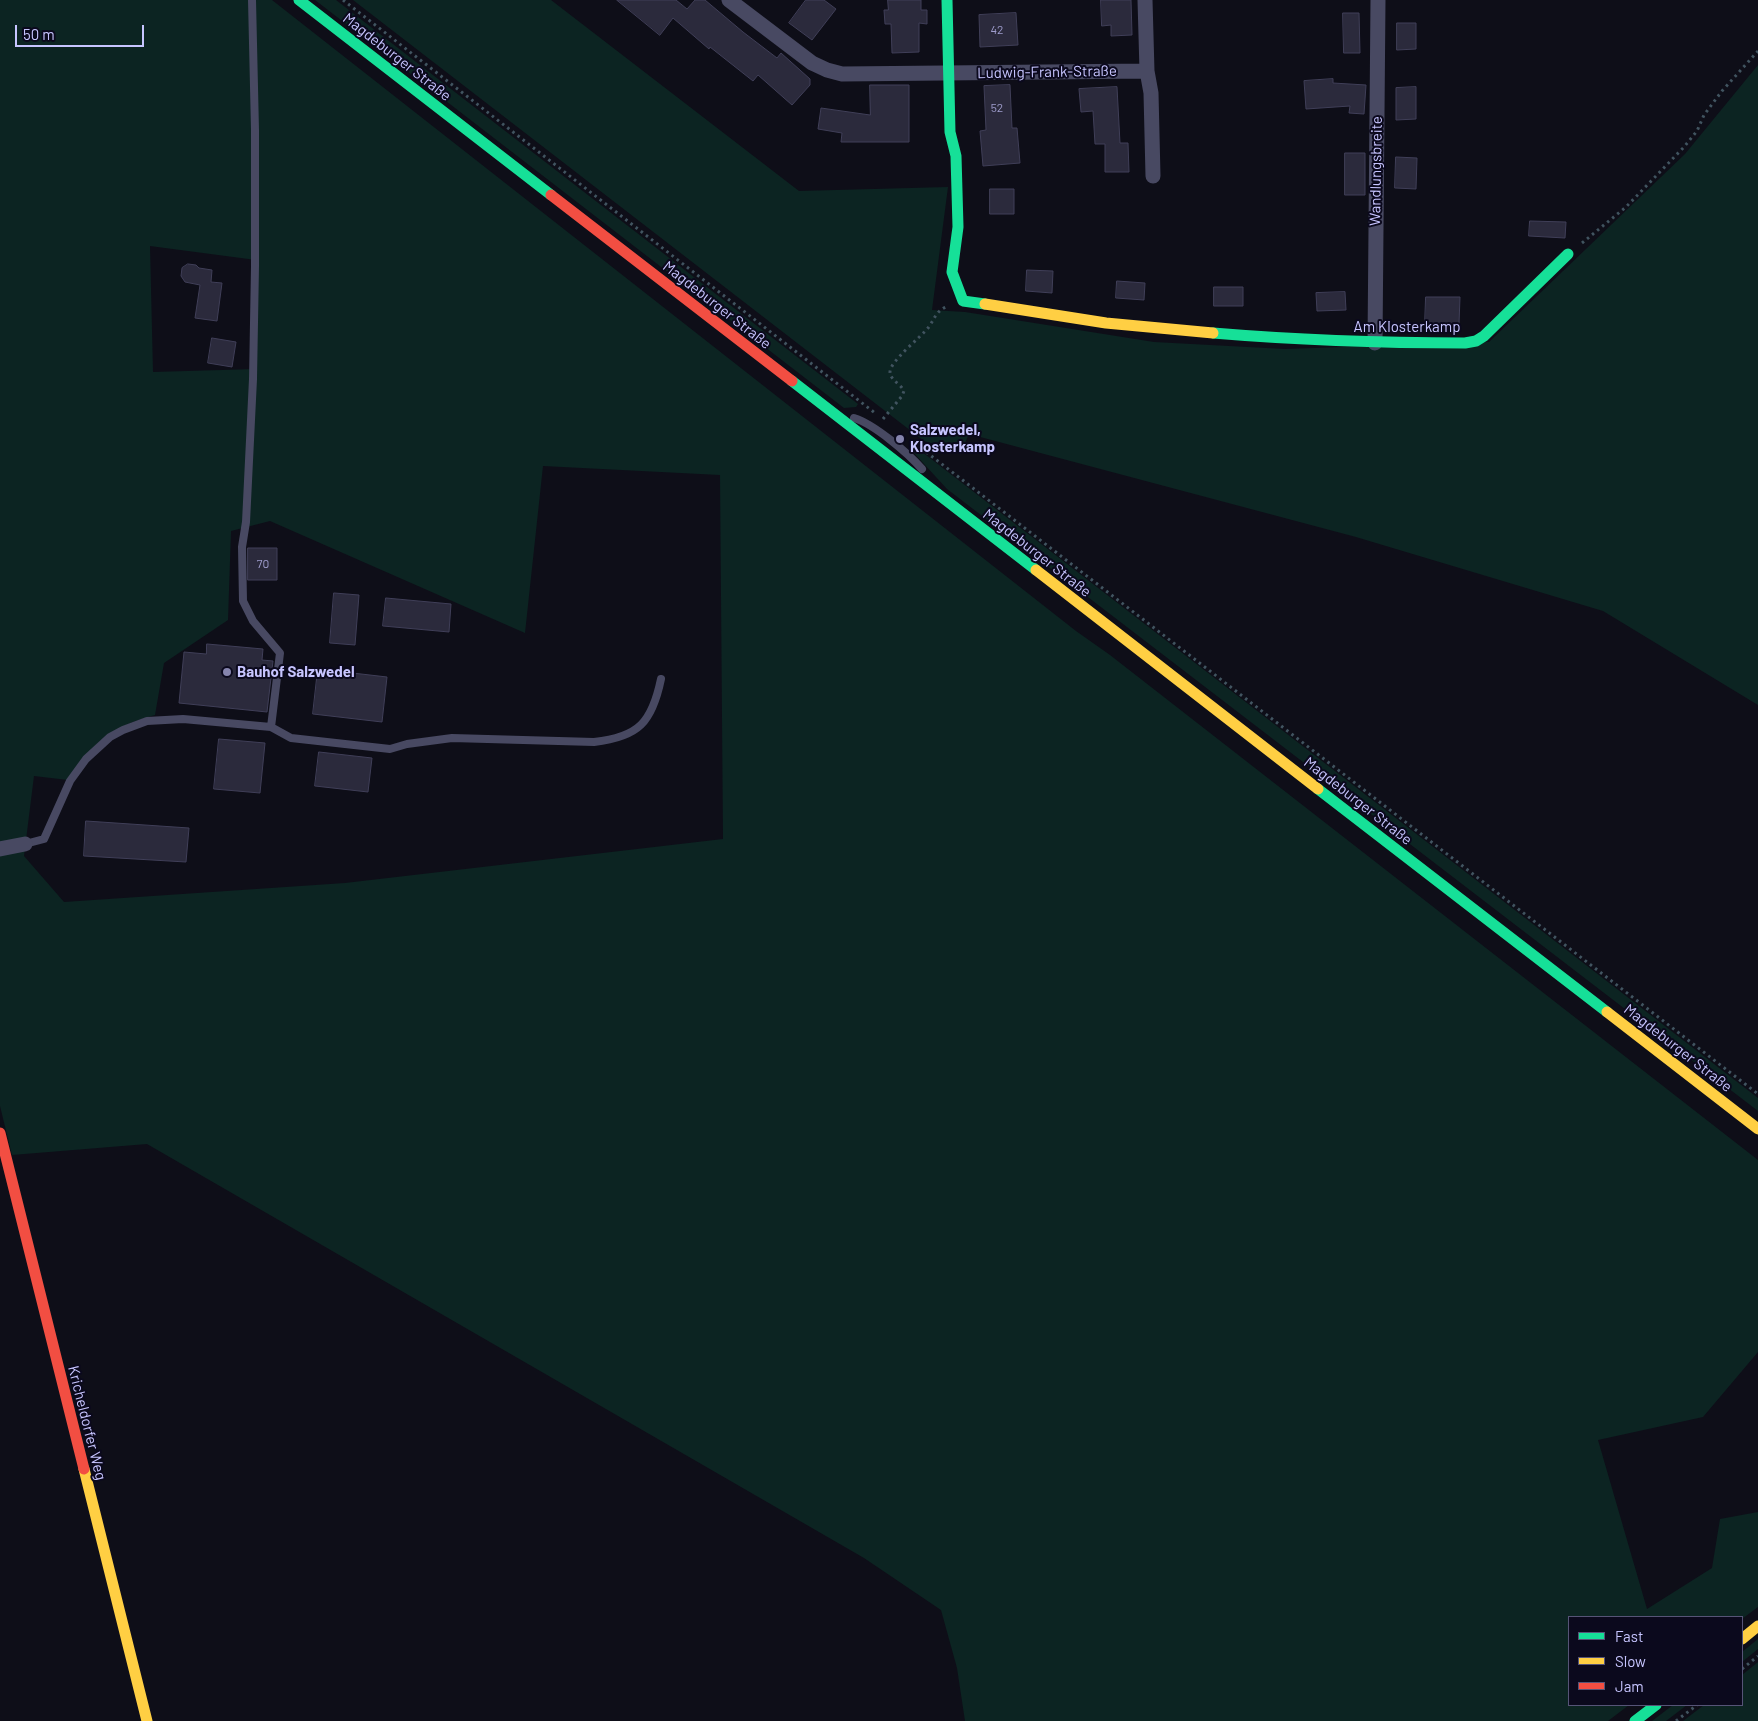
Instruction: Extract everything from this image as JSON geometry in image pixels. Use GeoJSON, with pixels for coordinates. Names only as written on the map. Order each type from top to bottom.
{"type":"FeatureCollection","features":[{"type":"Feature","properties":{"kind":"main road","name":"Magdeburger Straße"},"geometry":{"type":"LineString","coordinates":[[299,0],[1758,1129]]}},
{"type":"Feature","properties":{"kind":"main road"},"geometry":{"type":"LineString","coordinates":[[947,0],[950,132],[956,156],[958,227],[952,272],[963,301]]}},
{"type":"Feature","properties":{"kind":"main road","name":"Am Klosterkamp"},"geometry":{"type":"LineString","coordinates":[[963,301],[1106,323],[1285,339],[1452,344],[1476,341],[1484,336],[1568,254]]}},
{"type":"Feature","properties":{"kind":"main road","name":"Kricheldorfer Weg"},"geometry":{"type":"LineString","coordinates":[[0,1133],[146,1721]]}},
{"type":"Feature","properties":{"kind":"main road"},"geometry":{"type":"LineString","coordinates":[[1743,1637],[1758,1626]]}},
{"type":"Feature","properties":{"kind":"main road"},"geometry":{"type":"LineString","coordinates":[[1635,1721],[1655,1706]]}},
{"type":"Feature","properties":{"kind":"street","name":"Ludwig-Frank-Straße"},"geometry":{"type":"LineString","coordinates":[[729,0],[812,63],[842,74],[1146,71]]}},
{"type":"Feature","properties":{"kind":"street"},"geometry":{"type":"LineString","coordinates":[[1145,0],[1146,71],[1152,93],[1153,176]]}},
{"type":"Feature","properties":{"kind":"street","name":"Wandlungsbreite"},"geometry":{"type":"LineString","coordinates":[[1375,343],[1378,0]]}},
{"type":"Feature","properties":{"kind":"street"},"geometry":{"type":"LineString","coordinates":[[0,849],[25,844]]}},
{"type":"Feature","properties":{"kind":"lane"},"geometry":{"type":"LineString","coordinates":[[252,0],[255,130],[255,266],[253,379],[246,522],[242,547],[243,601],[253,621],[280,653],[271,727]]}},
{"type":"Feature","properties":{"kind":"lane"},"geometry":{"type":"LineString","coordinates":[[25,844],[44,840],[77,770],[96,748],[123,730],[147,721],[183,719],[271,727],[291,738],[390,749],[407,744],[452,738],[594,742],[613,740],[631,734],[647,718],[657,698],[660,679]]}},
{"type":"Feature","properties":{"kind":"path"},"geometry":{"type":"LineString","coordinates":[[343,0],[891,425]]}},
{"type":"Feature","properties":{"kind":"path"},"geometry":{"type":"LineString","coordinates":[[1568,254],[1626,207],[1684,147],[1697,131],[1704,115],[1722,91],[1758,51]]}},
{"type":"Feature","properties":{"kind":"path"},"geometry":{"type":"LineString","coordinates":[[883,419],[904,391],[892,377],[890,373],[892,367],[928,328],[940,309],[963,301]]}},
{"type":"Feature","properties":{"kind":"path"},"geometry":{"type":"LineString","coordinates":[[914,443],[1758,1094]]}},
{"type":"Feature","properties":{"kind":"path"},"geometry":{"type":"LineString","coordinates":[[1743,1668],[1758,1656]]}},
{"type":"Feature","properties":{"kind":"path"},"geometry":{"type":"LineString","coordinates":[[1676,1721],[1696,1706]]}},
{"type":"Feature","properties":{"kind":"green space"},"geometry":{"type":"Polygon","coordinates":[[[0,0],[272,0],[1076,631],[1110,655],[1758,1160],[1758,1352],[1703,1417],[1598,1440],[1647,1609],[1712,1568],[1720,1519],[1758,1512],[1758,1607],[1743,1618],[1743,1616],[1568,1616],[1568,1706],[1628,1706],[1608,1721],[965,1721],[957,1668],[941,1610],[864,1558],[147,1144],[12,1155],[0,1106],[0,0]],[[150,246],[153,372],[256,369],[256,260],[150,246]],[[543,466],[525,633],[270,521],[231,531],[228,620],[164,663],[155,715],[125,725],[104,738],[86,756],[68,780],[34,776],[24,856],[64,902],[345,883],[723,839],[720,475],[543,466]]]}},
{"type":"Feature","properties":{"kind":"green space"},"geometry":{"type":"Polygon","coordinates":[[[315,0],[336,0],[858,404],[856,407],[844,408],[315,0]]]}},
{"type":"Feature","properties":{"kind":"green space"},"geometry":{"type":"Polygon","coordinates":[[[353,0],[551,0],[799,191],[948,187],[932,310],[965,312],[1154,342],[1285,349],[1489,342],[1685,154],[1758,65],[1758,705],[1603,611],[1356,537],[969,434],[961,452],[924,441],[353,0]]]}},
{"type":"Feature","properties":{"kind":"green space"},"geometry":{"type":"Polygon","coordinates":[[[917,448],[1758,1098],[1758,1111],[947,489],[913,452],[917,448]]]}},
{"type":"Feature","properties":{"kind":"green space"},"geometry":{"type":"Polygon","coordinates":[[[1758,1639],[1758,1649],[1743,1661],[1743,1651],[1758,1639]]]}},
{"type":"Feature","properties":{"kind":"green space"},"geometry":{"type":"Polygon","coordinates":[[[1758,1662],[1758,1721],[1683,1721],[1703,1706],[1743,1706],[1743,1674],[1758,1662]]]}},
{"type":"Feature","properties":{"kind":"green space"},"geometry":{"type":"Polygon","coordinates":[[[1672,1706],[1686,1706],[1666,1721],[1652,1721],[1672,1706]]]}},
{"type":"Feature","properties":{"kind":"building"},"geometry":{"type":"Polygon","coordinates":[[[617,0],[676,0],[687,9],[695,0],[705,0],[777,58],[781,53],[810,79],[810,85],[792,105],[758,75],[753,81],[710,47],[709,49],[673,18],[660,35],[617,0]]]}},
{"type":"Feature","properties":{"kind":"building"},"geometry":{"type":"Polygon","coordinates":[[[806,0],[824,0],[836,9],[812,40],[789,23],[806,0]]]}},
{"type":"Feature","properties":{"kind":"building"},"geometry":{"type":"Polygon","coordinates":[[[888,0],[921,0],[921,10],[927,10],[927,24],[919,23],[919,52],[892,53],[891,24],[885,24],[884,10],[888,10],[888,0]]]}},
{"type":"Feature","properties":{"kind":"building"},"geometry":{"type":"Polygon","coordinates":[[[1101,0],[1131,0],[1132,35],[1111,36],[1111,25],[1102,26],[1101,0]]]}},
{"type":"Feature","properties":{"kind":"building"},"geometry":{"type":"Polygon","coordinates":[[[1016,13],[1018,45],[980,47],[979,15],[1016,13]]]}},
{"type":"Feature","properties":{"kind":"building"},"geometry":{"type":"Polygon","coordinates":[[[1343,13],[1359,13],[1360,53],[1344,53],[1343,13]]]}},
{"type":"Feature","properties":{"kind":"building"},"geometry":{"type":"Polygon","coordinates":[[[1397,23],[1416,23],[1416,49],[1397,50],[1397,23]]]}},
{"type":"Feature","properties":{"kind":"building"},"geometry":{"type":"Polygon","coordinates":[[[1333,79],[1333,83],[1366,85],[1364,114],[1349,113],[1350,106],[1306,109],[1304,81],[1333,79]]]}},
{"type":"Feature","properties":{"kind":"building"},"geometry":{"type":"Polygon","coordinates":[[[870,85],[909,85],[909,142],[841,142],[842,133],[818,129],[821,108],[870,115],[870,85]]]}},
{"type":"Feature","properties":{"kind":"building"},"geometry":{"type":"Polygon","coordinates":[[[1010,85],[1012,128],[1017,128],[1020,163],[983,166],[980,131],[986,130],[984,86],[1010,85]]]}},
{"type":"Feature","properties":{"kind":"building"},"geometry":{"type":"Polygon","coordinates":[[[1117,87],[1120,143],[1128,143],[1129,172],[1105,172],[1105,144],[1095,144],[1093,111],[1081,112],[1079,89],[1117,87]]]}},
{"type":"Feature","properties":{"kind":"building"},"geometry":{"type":"Polygon","coordinates":[[[1416,87],[1416,119],[1396,120],[1396,88],[1416,87]]]}},
{"type":"Feature","properties":{"kind":"building"},"geometry":{"type":"Polygon","coordinates":[[[1345,153],[1365,153],[1365,195],[1345,195],[1345,153]]]}},
{"type":"Feature","properties":{"kind":"building"},"geometry":{"type":"Polygon","coordinates":[[[1396,157],[1417,158],[1416,189],[1395,188],[1396,157]]]}},
{"type":"Feature","properties":{"kind":"building"},"geometry":{"type":"Polygon","coordinates":[[[990,189],[1014,189],[1014,214],[990,214],[990,189]]]}},
{"type":"Feature","properties":{"kind":"building"},"geometry":{"type":"Polygon","coordinates":[[[1530,221],[1566,222],[1565,238],[1529,236],[1530,221]]]}},
{"type":"Feature","properties":{"kind":"building"},"geometry":{"type":"Polygon","coordinates":[[[188,264],[212,270],[211,282],[222,283],[217,321],[195,318],[200,285],[185,282],[181,276],[182,268],[188,264]]]}},
{"type":"Feature","properties":{"kind":"building"},"geometry":{"type":"Polygon","coordinates":[[[1027,270],[1053,271],[1052,293],[1026,291],[1027,270]]]}},
{"type":"Feature","properties":{"kind":"building"},"geometry":{"type":"Polygon","coordinates":[[[1117,281],[1145,283],[1144,300],[1116,298],[1117,281]]]}},
{"type":"Feature","properties":{"kind":"building"},"geometry":{"type":"Polygon","coordinates":[[[1214,287],[1243,287],[1243,306],[1214,306],[1214,287]]]}},
{"type":"Feature","properties":{"kind":"building"},"geometry":{"type":"Polygon","coordinates":[[[1345,292],[1346,310],[1317,311],[1316,293],[1345,292]]]}},
{"type":"Feature","properties":{"kind":"building"},"geometry":{"type":"Polygon","coordinates":[[[1426,297],[1460,297],[1459,324],[1425,324],[1426,297]]]}},
{"type":"Feature","properties":{"kind":"building"},"geometry":{"type":"Polygon","coordinates":[[[212,338],[236,342],[232,367],[208,363],[212,338]]]}},
{"type":"Feature","properties":{"kind":"building"},"geometry":{"type":"Polygon","coordinates":[[[248,548],[277,548],[277,580],[248,580],[248,548]]]}},
{"type":"Feature","properties":{"kind":"building"},"geometry":{"type":"Polygon","coordinates":[[[334,593],[359,595],[355,645],[330,643],[334,593]]]}},
{"type":"Feature","properties":{"kind":"building"},"geometry":{"type":"Polygon","coordinates":[[[386,598],[451,604],[449,632],[383,626],[386,598]]]}},
{"type":"Feature","properties":{"kind":"building","name":"Bauhof Salzwedel"},"geometry":{"type":"Polygon","coordinates":[[[207,644],[263,649],[262,660],[273,661],[267,712],[179,703],[184,652],[206,654],[207,644]]]}},
{"type":"Feature","properties":{"kind":"building"},"geometry":{"type":"Polygon","coordinates":[[[318,669],[387,677],[382,722],[313,714],[318,669]]]}},
{"type":"Feature","properties":{"kind":"building"},"geometry":{"type":"Polygon","coordinates":[[[219,739],[265,743],[260,793],[214,789],[219,739]]]}},
{"type":"Feature","properties":{"kind":"building"},"geometry":{"type":"Polygon","coordinates":[[[319,752],[372,758],[368,792],[315,786],[319,752]]]}},
{"type":"Feature","properties":{"kind":"building"},"geometry":{"type":"Polygon","coordinates":[[[86,821],[189,828],[186,862],[84,856],[86,821]]]}},
{"type":"Feature","properties":{"kind":"traffic: fast"},"geometry":{"type":"LineString","coordinates":[[299,0],[551,195]]}},
{"type":"Feature","properties":{"kind":"traffic: fast"},"geometry":{"type":"LineString","coordinates":[[947,0],[950,132],[956,156],[958,227],[952,272],[963,301],[985,304]]}},
{"type":"Feature","properties":{"kind":"traffic: fast"},"geometry":{"type":"LineString","coordinates":[[1213,333],[1370,342],[1465,343],[1476,341],[1484,336],[1568,254]]}},
{"type":"Feature","properties":{"kind":"traffic: fast"},"geometry":{"type":"LineString","coordinates":[[792,381],[1036,570]]}},
{"type":"Feature","properties":{"kind":"traffic: fast"},"geometry":{"type":"LineString","coordinates":[[1318,789],[1607,1012]]}},
{"type":"Feature","properties":{"kind":"traffic: fast"},"geometry":{"type":"LineString","coordinates":[[1635,1721],[1655,1706]]}},
{"type":"Feature","properties":{"kind":"traffic: slow"},"geometry":{"type":"LineString","coordinates":[[985,304],[1106,323],[1213,333]]}},
{"type":"Feature","properties":{"kind":"traffic: slow"},"geometry":{"type":"LineString","coordinates":[[1036,570],[1318,789]]}},
{"type":"Feature","properties":{"kind":"traffic: slow"},"geometry":{"type":"LineString","coordinates":[[1607,1012],[1758,1129]]}},
{"type":"Feature","properties":{"kind":"traffic: slow"},"geometry":{"type":"LineString","coordinates":[[84,1469],[147,1721]]}},
{"type":"Feature","properties":{"kind":"traffic: slow"},"geometry":{"type":"LineString","coordinates":[[1743,1638],[1758,1626]]}},
{"type":"Feature","properties":{"kind":"traffic: jam"},"geometry":{"type":"LineString","coordinates":[[551,195],[792,381]]}},
{"type":"Feature","properties":{"kind":"traffic: jam"},"geometry":{"type":"LineString","coordinates":[[0,1133],[84,1469]]}},
{"type":"Feature","properties":{"kind":"place","name":"Salzwedel, Klosterkamp"},"geometry":{"type":"Point","coordinates":[900,439]}},
{"type":"Feature","properties":{"kind":"place","name":"Bauhof Salzwedel"},"geometry":{"type":"Point","coordinates":[227,672]}}]}
